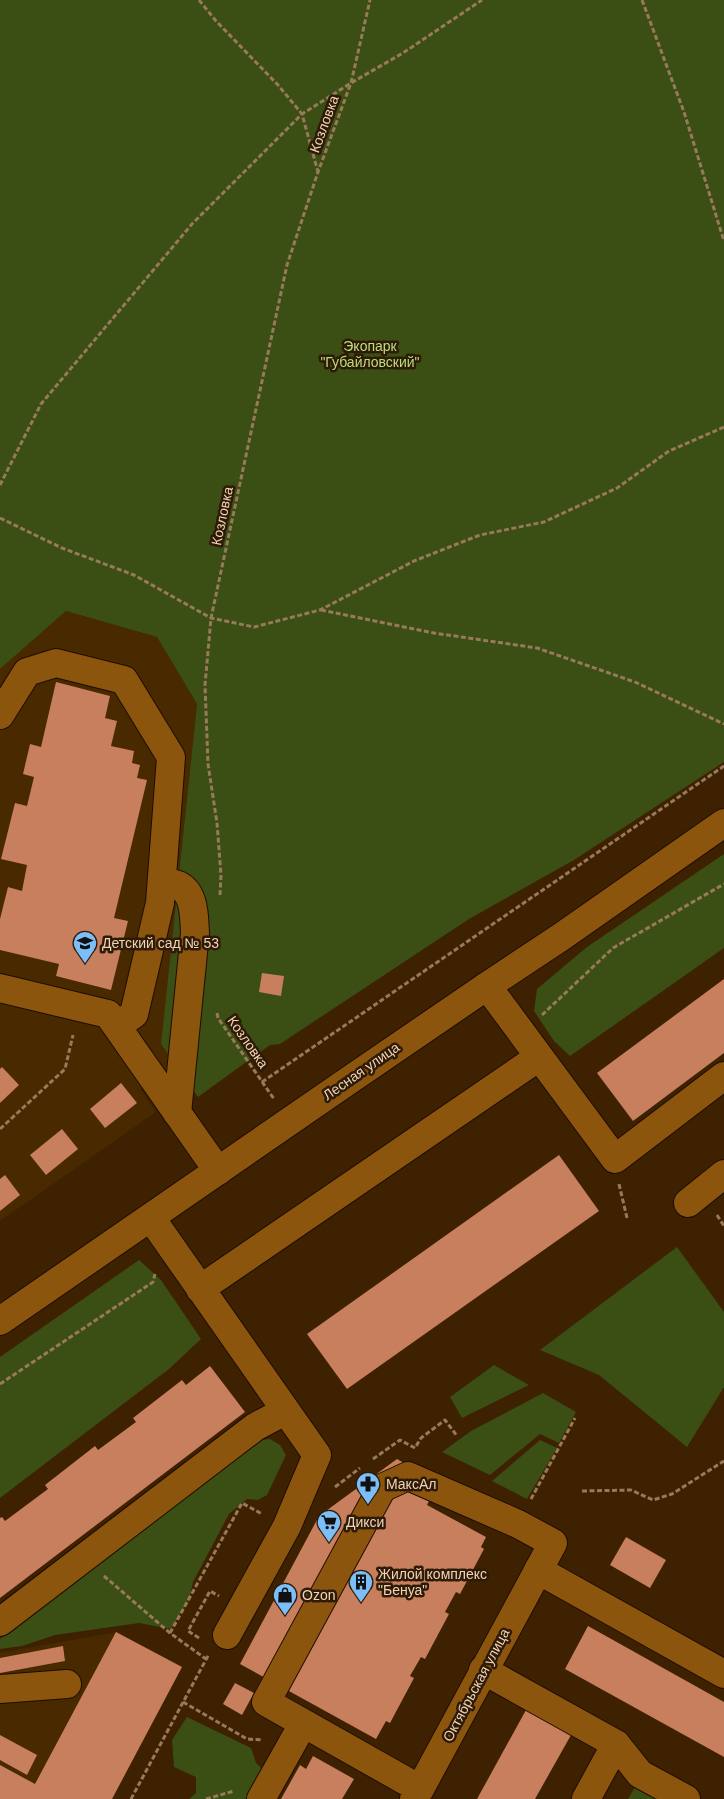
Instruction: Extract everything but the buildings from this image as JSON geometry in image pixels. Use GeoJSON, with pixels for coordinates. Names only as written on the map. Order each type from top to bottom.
{"type":"FeatureCollection","features":[{"type":"Feature","properties":{"kind":"street"},"geometry":{"type":"LineString","coordinates":[[0,716],[27,672],[56,663],[124,680],[172,757],[160,903],[134,1014],[117,1026]]}},
{"type":"Feature","properties":{"kind":"street","name":"Лесная улица"},"geometry":{"type":"LineString","coordinates":[[0,1322],[157,1226],[218,1171],[561,937],[724,823]]}},
{"type":"Feature","properties":{"kind":"street"},"geometry":{"type":"LineString","coordinates":[[162,883],[178,884],[193,903],[195,933],[177,1113]]}},
{"type":"Feature","properties":{"kind":"street"},"geometry":{"type":"LineString","coordinates":[[487,986],[615,1159],[724,1076]]}},
{"type":"Feature","properties":{"kind":"street"},"geometry":{"type":"LineString","coordinates":[[0,988],[108,1014],[218,1171]]}},
{"type":"Feature","properties":{"kind":"street"},"geometry":{"type":"LineString","coordinates":[[200,1289],[540,1057]]}},
{"type":"Feature","properties":{"kind":"street"},"geometry":{"type":"LineString","coordinates":[[688,1203],[724,1174]]}},
{"type":"Feature","properties":{"kind":"street"},"geometry":{"type":"LineString","coordinates":[[157,1226],[317,1455],[287,1526],[227,1635]]}},
{"type":"Feature","properties":{"kind":"street"},"geometry":{"type":"LineString","coordinates":[[0,1622],[255,1427],[285,1411]]}},
{"type":"Feature","properties":{"kind":"street"},"geometry":{"type":"LineString","coordinates":[[417,1794],[298,1732],[266,1702],[382,1488],[408,1476],[518,1524]]}},
{"type":"Feature","properties":{"kind":"street","name":"Октябрьская улица"},"geometry":{"type":"LineString","coordinates":[[417,1794],[553,1543],[518,1524]]}},
{"type":"Feature","properties":{"kind":"street"},"geometry":{"type":"LineString","coordinates":[[538,1570],[724,1674]]}},
{"type":"Feature","properties":{"kind":"street"},"geometry":{"type":"LineString","coordinates":[[483,1670],[616,1744],[640,1774],[686,1799]]}},
{"type":"Feature","properties":{"kind":"street"},"geometry":{"type":"LineString","coordinates":[[0,1689],[67,1684]]}},
{"type":"Feature","properties":{"kind":"street"},"geometry":{"type":"LineString","coordinates":[[261,1799],[298,1732]]}},
{"type":"Feature","properties":{"kind":"street"},"geometry":{"type":"LineString","coordinates":[[586,1799],[616,1744]]}},
{"type":"Feature","properties":{"kind":"path"},"geometry":{"type":"LineString","coordinates":[[198,0],[278,85],[302,114],[318,172]]}},
{"type":"Feature","properties":{"kind":"path"},"geometry":{"type":"LineString","coordinates":[[0,485],[41,404],[192,224],[302,114],[351,83],[370,0]]}},
{"type":"Feature","properties":{"kind":"path","name":"Козловка"},"geometry":{"type":"LineString","coordinates":[[220,904],[221,875],[217,823],[208,764],[205,685],[211,618],[287,265],[318,172],[351,83],[403,54],[482,0]]}},
{"type":"Feature","properties":{"kind":"path"},"geometry":{"type":"LineString","coordinates":[[642,0],[684,112],[724,241]]}},
{"type":"Feature","properties":{"kind":"path"},"geometry":{"type":"LineString","coordinates":[[0,518],[62,548],[134,574],[211,618],[254,626],[320,610],[422,557],[480,535],[544,522],[617,488],[669,450],[724,427]]}},
{"type":"Feature","properties":{"kind":"path"},"geometry":{"type":"LineString","coordinates":[[320,610],[434,633],[538,648],[635,682],[724,724]]}},
{"type":"Feature","properties":{"kind":"path"},"geometry":{"type":"LineString","coordinates":[[262,1082],[724,766]]}},
{"type":"Feature","properties":{"kind":"path"},"geometry":{"type":"LineString","coordinates":[[516,1025],[544,1014],[613,948],[724,884]]}},
{"type":"Feature","properties":{"kind":"path"},"geometry":{"type":"LineString","coordinates":[[0,1129],[65,1069],[79,1007]]}},
{"type":"Feature","properties":{"kind":"path","name":"Козловка"},"geometry":{"type":"LineString","coordinates":[[216,1010],[218,1018],[277,1103]]}},
{"type":"Feature","properties":{"kind":"path"},"geometry":{"type":"LineString","coordinates":[[617,1178],[627,1218]]}},
{"type":"Feature","properties":{"kind":"path"},"geometry":{"type":"LineString","coordinates":[[0,1384],[153,1282],[157,1226]]}},
{"type":"Feature","properties":{"kind":"path"},"geometry":{"type":"LineString","coordinates":[[518,1524],[575,1418]]}},
{"type":"Feature","properties":{"kind":"path"},"geometry":{"type":"LineString","coordinates":[[331,1489],[400,1440],[415,1448],[420,1438],[445,1420],[457,1436]]}},
{"type":"Feature","properties":{"kind":"path"},"geometry":{"type":"LineString","coordinates":[[582,1491],[631,1490],[654,1500],[672,1494],[724,1461]]}},
{"type":"Feature","properties":{"kind":"path"},"geometry":{"type":"LineString","coordinates":[[170,1633],[242,1503],[261,1513]]}},
{"type":"Feature","properties":{"kind":"path"},"geometry":{"type":"LineString","coordinates":[[102,1575],[170,1633],[206,1659],[131,1799]]}},
{"type":"Feature","properties":{"kind":"path"},"geometry":{"type":"LineString","coordinates":[[183,1702],[247,1739],[298,1732]]}},
{"type":"Feature","properties":{"kind":"shaded area","name":"Детский сад № 53"},"geometry":{"type":"Polygon","coordinates":[[[66,611],[157,637],[197,704],[161,1044],[174,1063],[140,1089],[156,1112],[0,1221],[0,669],[66,611]]]}},
{"type":"Feature","properties":{"kind":"shaded area"},"geometry":{"type":"Polygon","coordinates":[[[116,1632],[182,1667],[112,1799],[0,1799],[0,1653],[116,1632]]]}},
{"type":"Feature","properties":{"kind":"green space","name":"Экопарк \"Губайловский\""},"geometry":{"type":"Polygon","coordinates":[[[0,0],[724,0],[724,762],[574,860],[469,919],[280,1044],[270,1045],[198,1097],[161,1044],[197,704],[157,637],[66,611],[0,669],[0,0]]]}},
{"type":"Feature","properties":{"kind":"green space"},"geometry":{"type":"Polygon","coordinates":[[[724,854],[724,948],[570,1056],[554,1041],[534,1011],[537,989],[587,947],[724,854]]]}},
{"type":"Feature","properties":{"kind":"green space"},"geometry":{"type":"Polygon","coordinates":[[[677,1247],[724,1312],[724,1387],[687,1447],[599,1375],[540,1350],[677,1247]]]}},
{"type":"Feature","properties":{"kind":"green space"},"geometry":{"type":"Polygon","coordinates":[[[139,1260],[161,1280],[201,1339],[169,1369],[0,1498],[0,1357],[139,1260]]]}},
{"type":"Feature","properties":{"kind":"green space"},"geometry":{"type":"Polygon","coordinates":[[[494,1365],[529,1385],[462,1418],[450,1397],[494,1365]]]}},
{"type":"Feature","properties":{"kind":"green space"},"geometry":{"type":"Polygon","coordinates":[[[543,1393],[576,1412],[559,1443],[540,1434],[490,1475],[442,1452],[471,1431],[543,1393]]]}},
{"type":"Feature","properties":{"kind":"green space"},"geometry":{"type":"Polygon","coordinates":[[[270,1439],[280,1445],[286,1455],[267,1495],[258,1500],[247,1499],[229,1514],[193,1582],[189,1600],[171,1629],[139,1623],[55,1635],[22,1646],[0,1649],[0,1639],[262,1440],[270,1439]]]}},
{"type":"Feature","properties":{"kind":"green space"},"geometry":{"type":"Polygon","coordinates":[[[540,1440],[557,1448],[527,1499],[492,1481],[540,1440]]]}},
{"type":"Feature","properties":{"kind":"green space"},"geometry":{"type":"Polygon","coordinates":[[[187,1717],[251,1748],[256,1763],[268,1774],[256,1799],[189,1799],[196,1793],[196,1777],[174,1767],[172,1740],[187,1717]]]}},
{"type":"Feature","properties":{"kind":"green space"},"geometry":{"type":"Polygon","coordinates":[[[635,1787],[657,1799],[628,1799],[635,1787]]]}},
{"type":"Feature","properties":{"kind":"place","name":"Детский сад № 53"},"geometry":{"type":"Point","coordinates":[85,964]}},
{"type":"Feature","properties":{"kind":"place","name":"МаксАл"},"geometry":{"type":"Point","coordinates":[368,1505]}},
{"type":"Feature","properties":{"kind":"place","name":"Дикси"},"geometry":{"type":"Point","coordinates":[329,1543]}},
{"type":"Feature","properties":{"kind":"place","name":"Жилой комплекс \"Бенуа\""},"geometry":{"type":"Point","coordinates":[361,1603]}},
{"type":"Feature","properties":{"kind":"place","name":"Ozon"},"geometry":{"type":"Point","coordinates":[285,1616]}}]}
